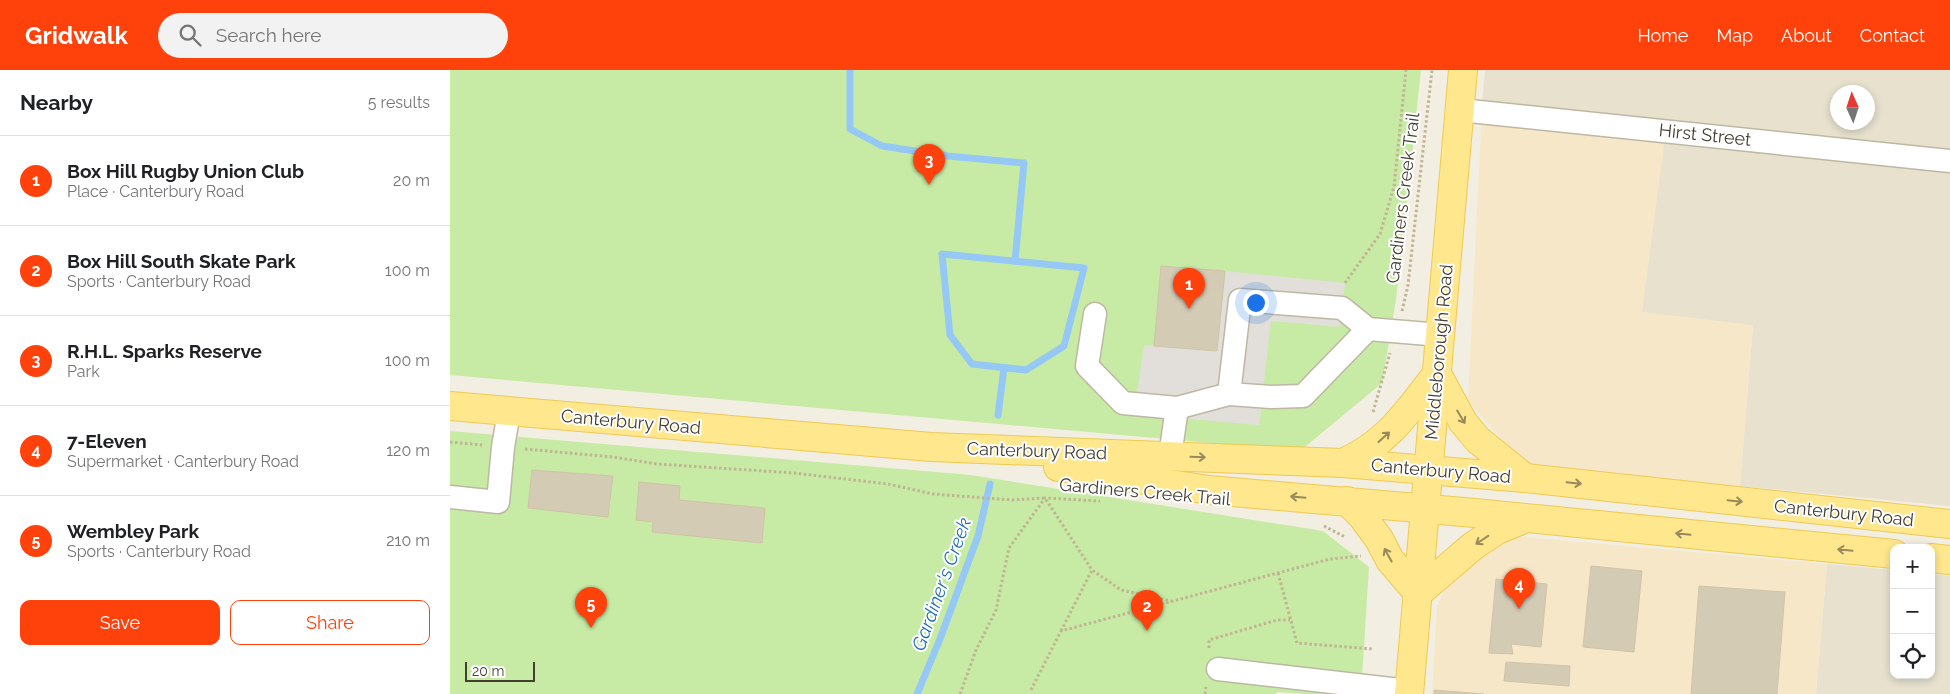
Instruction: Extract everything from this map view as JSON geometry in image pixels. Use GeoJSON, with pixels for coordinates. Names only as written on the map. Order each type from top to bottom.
{"type":"FeatureCollection","features":[{"type":"Feature","properties":{"kind":"main road","name":"Middleborough Road"},"geometry":{"type":"LineString","coordinates":[[1409,692],[1463,70]]}},
{"type":"Feature","properties":{"kind":"main road"},"geometry":{"type":"LineString","coordinates":[[1343,463],[1362,454],[1384,438],[1437,374],[1463,422],[1478,440],[1525,478]]}},
{"type":"Feature","properties":{"kind":"main road","name":"Canterbury Road"},"geometry":{"type":"LineString","coordinates":[[450,406],[931,447],[1343,463],[1525,478],[1950,524]]}},
{"type":"Feature","properties":{"kind":"main road","name":"Canterbury Road"},"geometry":{"type":"LineString","coordinates":[[931,447],[1209,490],[1347,501],[1890,554]]}},
{"type":"Feature","properties":{"kind":"main road"},"geometry":{"type":"LineString","coordinates":[[1347,501],[1362,516],[1374,547],[1390,560],[1418,593],[1473,546],[1497,530],[1525,519]]}},
{"type":"Feature","properties":{"kind":"main road"},"geometry":{"type":"LineString","coordinates":[[1935,558],[1950,560]]}},
{"type":"Feature","properties":{"kind":"street","name":"Hirst Street"},"geometry":{"type":"LineString","coordinates":[[1460,110],[1950,161]]}},
{"type":"Feature","properties":{"kind":"street"},"geometry":{"type":"LineString","coordinates":[[1229,394],[1240,300],[1342,308],[1368,329],[1441,335]]}},
{"type":"Feature","properties":{"kind":"street"},"geometry":{"type":"LineString","coordinates":[[1095,314],[1087,366],[1123,403],[1177,408],[1229,394],[1270,397],[1303,396],[1368,329]]}},
{"type":"Feature","properties":{"kind":"street"},"geometry":{"type":"LineString","coordinates":[[1170,456],[1177,408]]}},
{"type":"Feature","properties":{"kind":"street"},"geometry":{"type":"LineString","coordinates":[[450,497],[498,502],[503,447],[509,412]]}},
{"type":"Feature","properties":{"kind":"street"},"geometry":{"type":"LineString","coordinates":[[1211,668],[1409,692]]}},
{"type":"Feature","properties":{"kind":"path"},"geometry":{"type":"LineString","coordinates":[[1345,283],[1380,234],[1394,186],[1406,70]]}},
{"type":"Feature","properties":{"kind":"path","name":"Gardiners Creek Trail"},"geometry":{"type":"LineString","coordinates":[[1384,438],[1369,424],[1397,331],[1408,285],[1432,70]]}},
{"type":"Feature","properties":{"kind":"path"},"geometry":{"type":"LineString","coordinates":[[450,442],[613,457],[657,464],[794,473],[888,484],[933,494],[1002,499],[1045,498],[1092,570],[1121,590],[1171,601]]}},
{"type":"Feature","properties":{"kind":"path","name":"Gardiners Creek Trail"},"geometry":{"type":"LineString","coordinates":[[960,694],[976,650],[996,610],[1009,548],[1045,498],[1101,501]]}},
{"type":"Feature","properties":{"kind":"path"},"geometry":{"type":"LineString","coordinates":[[1316,523],[1346,538]]}},
{"type":"Feature","properties":{"kind":"path"},"geometry":{"type":"LineString","coordinates":[[1061,631],[1374,547]]}},
{"type":"Feature","properties":{"kind":"path"},"geometry":{"type":"LineString","coordinates":[[1031,690],[1092,570]]}},
{"type":"Feature","properties":{"kind":"path"},"geometry":{"type":"LineString","coordinates":[[1278,573],[1297,643],[1372,648]]}},
{"type":"Feature","properties":{"kind":"path"},"geometry":{"type":"LineString","coordinates":[[1205,694],[1211,668],[1209,640],[1277,620],[1290,620]]}},
{"type":"Feature","properties":{"kind":"shaded area"},"geometry":{"type":"Polygon","coordinates":[[[1485,70],[1950,70],[1950,506],[1740,486],[1753,326],[1641,312],[1666,123],[1482,104],[1485,70]]]}},
{"type":"Feature","properties":{"kind":"shaded area"},"geometry":{"type":"Polygon","coordinates":[[[1482,104],[1667,123],[1642,312],[1753,325],[1740,486],[1527,468],[1468,401],[1482,104]]]}},
{"type":"Feature","properties":{"kind":"shaded area"},"geometry":{"type":"Polygon","coordinates":[[[1225,271],[1345,283],[1340,327],[1271,321],[1259,425],[1134,414],[1144,345],[1217,351],[1225,271]]]}},
{"type":"Feature","properties":{"kind":"shaded area"},"geometry":{"type":"Polygon","coordinates":[[[1512,536],[1827,564],[1816,694],[1432,694],[1437,607],[1451,572],[1512,536]]]}},
{"type":"Feature","properties":{"kind":"shaded area"},"geometry":{"type":"Polygon","coordinates":[[[1827,564],[1890,570],[1890,679],[1935,679],[1935,574],[1950,576],[1950,694],[1816,694],[1827,564]]]}},
{"type":"Feature","properties":{"kind":"green space"},"geometry":{"type":"Polygon","coordinates":[[[450,70],[1421,70],[1396,300],[1382,383],[1300,451],[450,375],[450,70]]]}},
{"type":"Feature","properties":{"kind":"green space"},"geometry":{"type":"Polygon","coordinates":[[[450,431],[971,475],[1323,531],[1369,567],[1361,694],[1278,692],[1275,694],[450,694],[450,431]]]}},
{"type":"Feature","properties":{"kind":"building"},"geometry":{"type":"Polygon","coordinates":[[[1161,266],[1225,271],[1217,351],[1154,346],[1161,266]]]}},
{"type":"Feature","properties":{"kind":"building"},"geometry":{"type":"Polygon","coordinates":[[[532,470],[613,476],[608,517],[528,508],[532,470]]]}},
{"type":"Feature","properties":{"kind":"building"},"geometry":{"type":"Polygon","coordinates":[[[639,482],[680,486],[679,500],[765,508],[762,543],[652,532],[653,522],[636,520],[639,482]]]}},
{"type":"Feature","properties":{"kind":"building"},"geometry":{"type":"Polygon","coordinates":[[[1591,566],[1642,571],[1634,652],[1583,647],[1591,566]]]}},
{"type":"Feature","properties":{"kind":"building"},"geometry":{"type":"Polygon","coordinates":[[[1496,579],[1547,584],[1541,647],[1511,644],[1513,654],[1489,653],[1496,579]]]}},
{"type":"Feature","properties":{"kind":"building"},"geometry":{"type":"Polygon","coordinates":[[[1699,586],[1785,592],[1777,694],[1691,694],[1699,586]]]}},
{"type":"Feature","properties":{"kind":"building"},"geometry":{"type":"Polygon","coordinates":[[[1506,662],[1570,666],[1569,686],[1504,681],[1506,662]]]}},
{"type":"Feature","properties":{"kind":"building"},"geometry":{"type":"Polygon","coordinates":[[[1434,690],[1484,694],[1434,694],[1434,690]]]}},
{"type":"Feature","properties":{"kind":"waterway","name":"Gardiner's Creek"},"geometry":{"type":"LineString","coordinates":[[850,70],[850,129],[882,146],[948,156],[1024,163],[1015,261]]}},
{"type":"Feature","properties":{"kind":"waterway","name":"Gardiner's Creek"},"geometry":{"type":"LineString","coordinates":[[942,254],[1084,268],[1064,346],[1026,370],[972,364],[950,335],[942,254]]}},
{"type":"Feature","properties":{"kind":"waterway","name":"Gardiner's Creek"},"geometry":{"type":"LineString","coordinates":[[998,415],[1004,368]]}},
{"type":"Feature","properties":{"kind":"waterway","name":"Gardiner's Creek"},"geometry":{"type":"LineString","coordinates":[[917,694],[940,639],[978,536],[990,484]]}},
{"type":"Feature","properties":{"kind":"place","name":"R.H.L. Sparks Reserve"},"geometry":{"type":"Point","coordinates":[929,185]}},
{"type":"Feature","properties":{"kind":"place","name":"Box Hill Rugby Union Club"},"geometry":{"type":"Point","coordinates":[1189,309]}},
{"type":"Feature","properties":{"kind":"place","name":"7-Eleven"},"geometry":{"type":"Point","coordinates":[1519,609]}},
{"type":"Feature","properties":{"kind":"place","name":"Wembley Park"},"geometry":{"type":"Point","coordinates":[591,628]}},
{"type":"Feature","properties":{"kind":"place","name":"Box Hill South Skate Park"},"geometry":{"type":"Point","coordinates":[1147,631]}}]}
